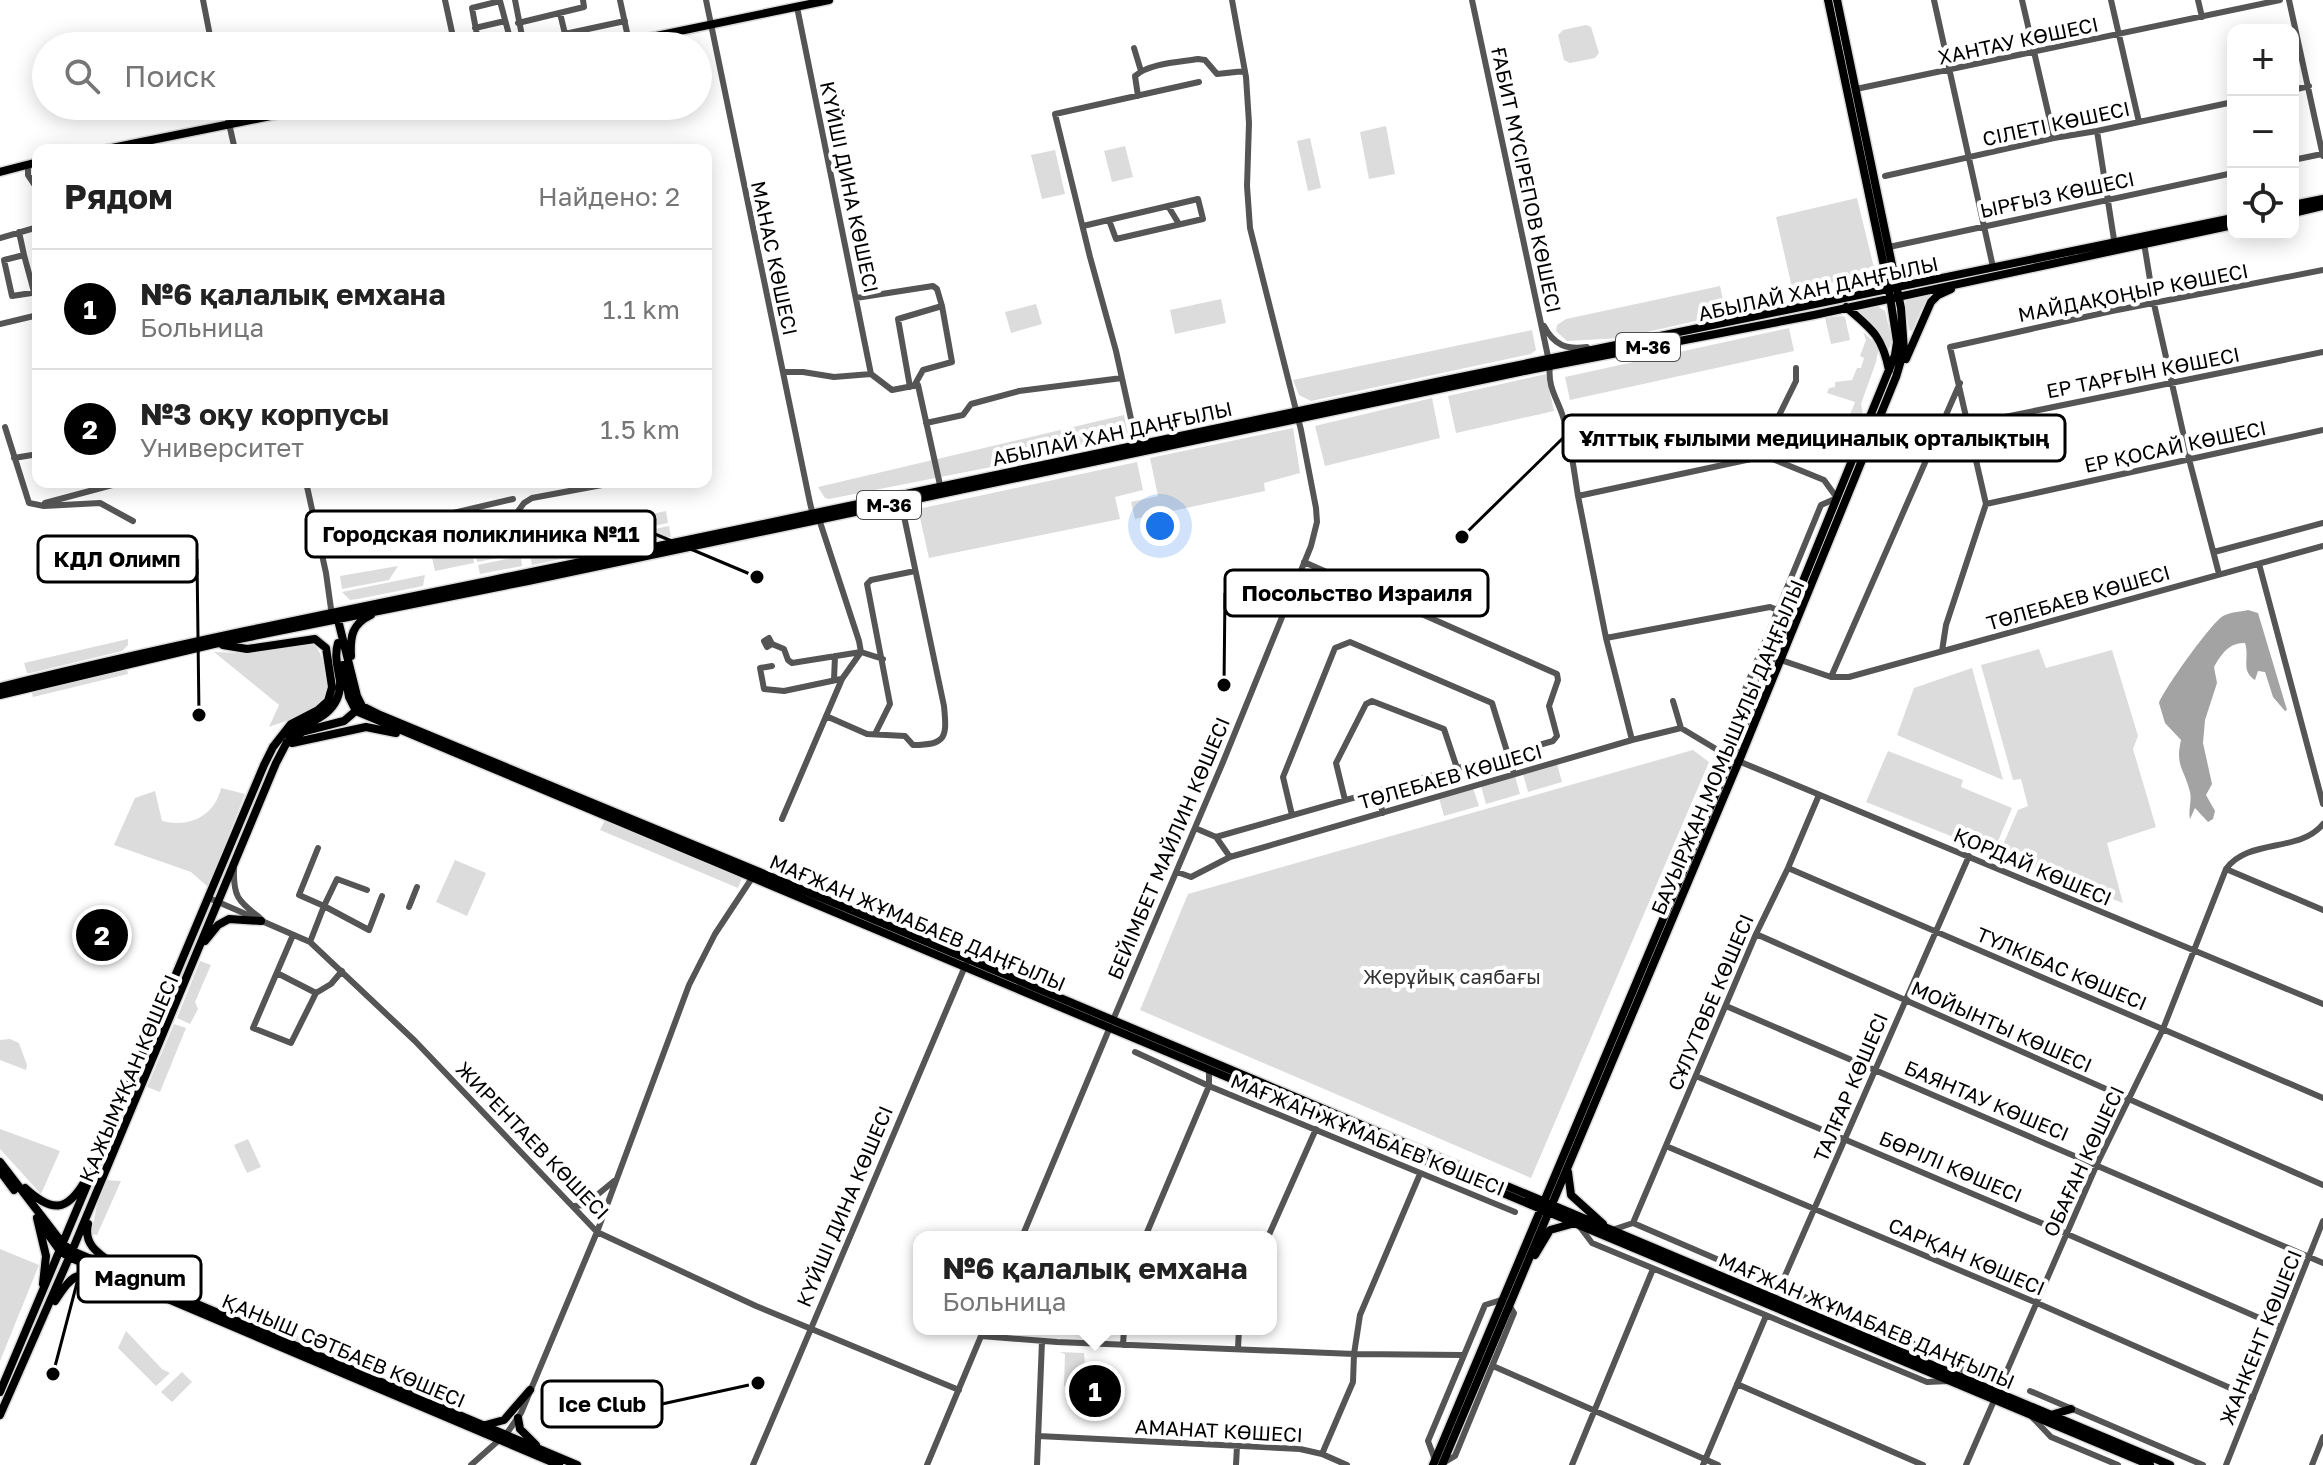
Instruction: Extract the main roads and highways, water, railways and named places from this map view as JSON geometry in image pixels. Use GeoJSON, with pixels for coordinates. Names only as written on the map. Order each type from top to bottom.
{"type":"FeatureCollection","features":[{"type":"Feature","properties":{"kind":"main road"},"geometry":{"type":"LineString","coordinates":[[677,32],[829,0]]}},
{"type":"Feature","properties":{"kind":"main road"},"geometry":{"type":"LineString","coordinates":[[1828,0],[1894,293]]}},
{"type":"Feature","properties":{"kind":"main road"},"geometry":{"type":"LineString","coordinates":[[1837,0],[1889,247],[1894,293]]}},
{"type":"Feature","properties":{"kind":"main road"},"geometry":{"type":"LineString","coordinates":[[132,144],[253,120]]}},
{"type":"Feature","properties":{"kind":"main road"},"geometry":{"type":"LineString","coordinates":[[0,172],[32,163]]}},
{"type":"Feature","properties":{"kind":"main road"},"geometry":{"type":"LineString","coordinates":[[2299,204],[2323,199]]}},
{"type":"Feature","properties":{"kind":"main road"},"geometry":{"type":"LineString","coordinates":[[2299,212],[2323,206]]}},
{"type":"Feature","properties":{"kind":"main road","name":"АБЫЛАЙ ХАН ДАҢҒЫЛЫ"},"geometry":{"type":"LineString","coordinates":[[0,695],[335,617],[816,515],[901,502],[1622,345],[1894,293],[2227,219]]}},
{"type":"Feature","properties":{"kind":"main road","name":"АБЫЛАЙ ХАН ДАҢҒЫЛЫ"},"geometry":{"type":"LineString","coordinates":[[2115,246],[2227,226]]}},
{"type":"Feature","properties":{"kind":"main road"},"geometry":{"type":"LineString","coordinates":[[1893,373],[1927,309],[1938,295],[1994,271]]}},
{"type":"Feature","properties":{"kind":"main road","name":"АБЫЛАЙ ХАН ДАҢҒЫЛЫ"},"geometry":{"type":"LineString","coordinates":[[1550,362],[1846,307],[1894,293]]}},
{"type":"Feature","properties":{"kind":"main road","name":"БАУЫРЖАН МОМЫШҰЛЫ ДАҢҒЫЛЫ"},"geometry":{"type":"LineString","coordinates":[[1438,1463],[1735,759],[1781,660],[1893,373],[1905,338],[1894,293]]}},
{"type":"Feature","properties":{"kind":"main road"},"geometry":{"type":"LineString","coordinates":[[1846,307],[1881,340],[1893,373]]}},
{"type":"Feature","properties":{"kind":"main road","name":"БАУЫРЖАН МОМЫШҰЛЫ ДАҢҒЫЛЫ"},"geometry":{"type":"LineString","coordinates":[[1505,1303],[1527,1264],[1547,1207],[1569,1165],[1735,759],[1751,706],[1771,657],[1893,373]]}},
{"type":"Feature","properties":{"kind":"main road","name":"АБЫЛАЙ ХАН ДАҢҒЫЛЫ"},"geometry":{"type":"LineString","coordinates":[[0,687],[150,651],[394,608],[940,485],[1136,449]]}},
{"type":"Feature","properties":{"kind":"main road"},"geometry":{"type":"LineString","coordinates":[[351,673],[350,640],[355,626],[366,617],[394,608]]}},
{"type":"Feature","properties":{"kind":"main road"},"geometry":{"type":"LineString","coordinates":[[335,617],[349,697],[359,708]]}},
{"type":"Feature","properties":{"kind":"main road"},"geometry":{"type":"LineString","coordinates":[[335,617],[359,708]]}},
{"type":"Feature","properties":{"kind":"main road"},"geometry":{"type":"LineString","coordinates":[[214,644],[247,649],[307,639],[322,642],[326,648],[332,687],[328,701],[318,710],[295,721],[281,736]]}},
{"type":"Feature","properties":{"kind":"main road"},"geometry":{"type":"LineString","coordinates":[[281,736],[325,716],[335,704],[339,691],[335,652],[338,643]]}},
{"type":"Feature","properties":{"kind":"main road"},"geometry":{"type":"LineString","coordinates":[[281,736],[344,721],[359,708]]}},
{"type":"Feature","properties":{"kind":"main road","name":"МАҒЖАН ЖҰМАБАЕВ ДАҢҒЫЛЫ"},"geometry":{"type":"LineString","coordinates":[[359,708],[405,733],[754,875]]}},
{"type":"Feature","properties":{"kind":"main road","name":"МАҒЖАН ЖҰМАБАЕВ ДАҢҒЫЛЫ"},"geometry":{"type":"LineString","coordinates":[[359,708],[1547,1207],[1576,1223],[1950,1381],[2051,1415],[2170,1465]]}},
{"type":"Feature","properties":{"kind":"main road"},"geometry":{"type":"LineString","coordinates":[[282,751],[296,740],[366,727],[405,733]]}},
{"type":"Feature","properties":{"kind":"main road"},"geometry":{"type":"LineString","coordinates":[[282,751],[287,742],[304,731]]}},
{"type":"Feature","properties":{"kind":"main road","name":"ҚАЖЫМҰҚАН КӨШЕСІ"},"geometry":{"type":"LineString","coordinates":[[0,1392],[263,767],[281,736]]}},
{"type":"Feature","properties":{"kind":"main road","name":"ҚАЖЫМҰҚАН КӨШЕСІ"},"geometry":{"type":"LineString","coordinates":[[0,1415],[71,1254],[282,751]]}},
{"type":"Feature","properties":{"kind":"main road"},"geometry":{"type":"LineString","coordinates":[[201,944],[218,925],[229,919],[264,922]]}},
{"type":"Feature","properties":{"kind":"main road","name":"МАҒЖАН ЖҰМАБАЕВ ДАҢҒЫЛЫ"},"geometry":{"type":"LineString","coordinates":[[1111,1024],[1209,1070],[1486,1185],[1609,1229],[1973,1382],[2029,1414],[2148,1464]]}},
{"type":"Feature","properties":{"kind":"main road"},"geometry":{"type":"LineString","coordinates":[[2,1168],[34,1196],[51,1206],[65,1206],[75,1199],[102,1153]]}},
{"type":"Feature","properties":{"kind":"main road"},"geometry":{"type":"LineString","coordinates":[[1569,1165],[1571,1195],[1609,1229]]}},
{"type":"Feature","properties":{"kind":"main road","name":"ҚАНЫШ СӘТБАЕВ КӨШЕСІ"},"geometry":{"type":"LineString","coordinates":[[2,1168],[37,1218],[71,1254],[482,1426],[501,1438],[577,1465]]}},
{"type":"Feature","properties":{"kind":"main road","name":"ҚАНЫШ СӘТБАЕВ КӨШЕСІ"},"geometry":{"type":"LineString","coordinates":[[2,1168],[62,1247]]}},
{"type":"Feature","properties":{"kind":"main road"},"geometry":{"type":"LineString","coordinates":[[96,1195],[87,1238],[93,1249],[128,1278]]}},
{"type":"Feature","properties":{"kind":"main road"},"geometry":{"type":"LineString","coordinates":[[37,1218],[46,1256],[42,1293]]}},
{"type":"Feature","properties":{"kind":"main road"},"geometry":{"type":"LineString","coordinates":[[1527,1264],[1550,1230],[1576,1223]]}},
{"type":"Feature","properties":{"kind":"main road"},"geometry":{"type":"LineString","coordinates":[[41,1322],[75,1275],[85,1273],[128,1278]]}},
{"type":"Feature","properties":{"kind":"main road","name":"ҚАНЫШ СӘТБАЕВ КӨШЕСІ"},"geometry":{"type":"LineString","coordinates":[[128,1278],[559,1465]]}},
{"type":"Feature","properties":{"kind":"main road"},"geometry":{"type":"LineString","coordinates":[[482,1426],[504,1420],[530,1390]]}},
{"type":"Feature","properties":{"kind":"main road"},"geometry":{"type":"LineString","coordinates":[[2051,1415],[2071,1409]]}},
{"type":"Feature","properties":{"kind":"main road"},"geometry":{"type":"LineString","coordinates":[[518,1418],[524,1434],[546,1452]]}},
{"type":"Feature","properties":{"kind":"place","name":"Ұлттық ғылыми медициналық орталықтың"},"geometry":{"type":"Point","coordinates":[1462,537]}},
{"type":"Feature","properties":{"kind":"place","name":"Городская поликлиника №11"},"geometry":{"type":"Point","coordinates":[757,577]}},
{"type":"Feature","properties":{"kind":"place","name":"Посольство Израиля"},"geometry":{"type":"Point","coordinates":[1224,685]}},
{"type":"Feature","properties":{"kind":"place","name":"КДЛ Олимп"},"geometry":{"type":"Point","coordinates":[199,715]}},
{"type":"Feature","properties":{"kind":"place","name":"№3 оқу корпусы"},"geometry":{"type":"Point","coordinates":[102,935]}},
{"type":"Feature","properties":{"kind":"place","name":"Magnum"},"geometry":{"type":"Point","coordinates":[53,1374]}},
{"type":"Feature","properties":{"kind":"place","name":"Ice Club"},"geometry":{"type":"Point","coordinates":[758,1383]}},
{"type":"Feature","properties":{"kind":"place","name":"№6 қалалық емхана"},"geometry":{"type":"Point","coordinates":[1095,1391]}},
{"type":"Feature","properties":{"kind":"park label","name":"Жерұйық саябағы"},"geometry":{"type":"Point","coordinates":[1452,976]}}]}
